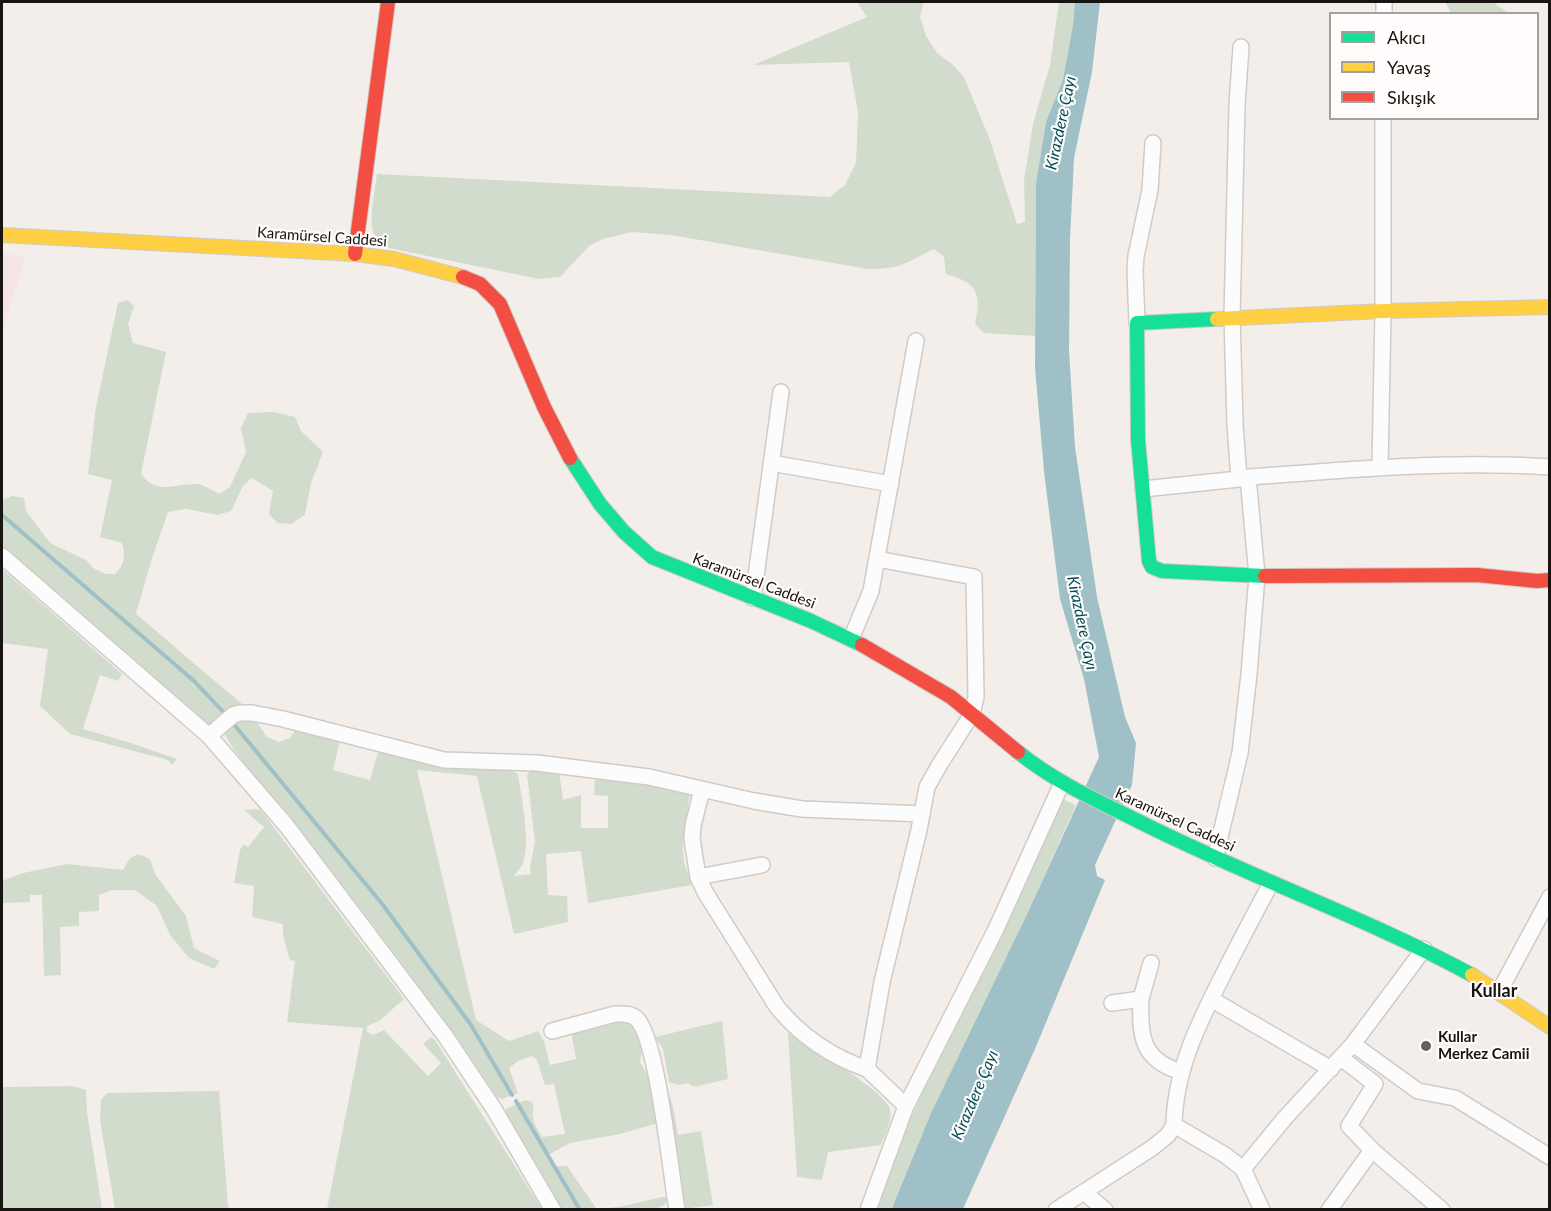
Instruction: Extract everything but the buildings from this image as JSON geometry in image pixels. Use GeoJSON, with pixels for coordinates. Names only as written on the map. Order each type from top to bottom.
{"type":"FeatureCollection","features":[{"type":"Feature","properties":{"kind":"main road"},"geometry":{"type":"LineString","coordinates":[[355,254],[388,2]]}},
{"type":"Feature","properties":{"kind":"main road","name":"Karamürsel Caddesi"},"geometry":{"type":"LineString","coordinates":[[2,235],[355,254],[394,259],[462,276],[480,284],[500,304],[552,425],[573,463],[606,512],[638,546],[652,557],[851,639],[927,682],[972,714],[1034,765],[1062,783],[1215,858],[1453,963],[1550,1027]]}},
{"type":"Feature","properties":{"kind":"main road"},"geometry":{"type":"LineString","coordinates":[[1550,307],[1383,311],[1137,323],[1138,440],[1146,539],[1152,567],[1162,571],[1257,576],[1454,575],[1550,580]]}},
{"type":"Feature","properties":{"kind":"street"},"geometry":{"type":"LineString","coordinates":[[1215,858],[1240,753],[1257,576],[1235,424],[1232,317],[1237,105],[1241,46]]}},
{"type":"Feature","properties":{"kind":"street"},"geometry":{"type":"LineString","coordinates":[[1380,467],[1383,120]]}},
{"type":"Feature","properties":{"kind":"street"},"geometry":{"type":"LineString","coordinates":[[1137,323],[1136,264],[1150,190],[1153,142]]}},
{"type":"Feature","properties":{"kind":"street"},"geometry":{"type":"LineString","coordinates":[[851,639],[872,591],[916,341]]}},
{"type":"Feature","properties":{"kind":"street"},"geometry":{"type":"LineString","coordinates":[[753,598],[781,392]]}},
{"type":"Feature","properties":{"kind":"street"},"geometry":{"type":"LineString","coordinates":[[771,464],[891,484]]}},
{"type":"Feature","properties":{"kind":"street"},"geometry":{"type":"LineString","coordinates":[[1143,489],[1380,467],[1478,464],[1550,467]]}},
{"type":"Feature","properties":{"kind":"street"},"geometry":{"type":"LineString","coordinates":[[2,556],[214,731],[446,1037],[494,1109],[553,1209]]}},
{"type":"Feature","properties":{"kind":"street"},"geometry":{"type":"LineString","coordinates":[[867,1069],[882,982],[931,779],[972,714],[977,682],[974,577],[877,559]]}},
{"type":"Feature","properties":{"kind":"street"},"geometry":{"type":"LineString","coordinates":[[214,731],[240,713],[264,715],[444,760],[537,763],[656,778],[802,809],[922,814]]}},
{"type":"Feature","properties":{"kind":"street"},"geometry":{"type":"LineString","coordinates":[[868,1209],[906,1106],[996,929],[1062,783]]}},
{"type":"Feature","properties":{"kind":"street"},"geometry":{"type":"LineString","coordinates":[[702,789],[692,839],[698,877],[705,892],[777,1007],[807,1036],[838,1058],[867,1069],[906,1106]]}},
{"type":"Feature","properties":{"kind":"street"},"geometry":{"type":"LineString","coordinates":[[698,877],[762,865]]}},
{"type":"Feature","properties":{"kind":"street"},"geometry":{"type":"LineString","coordinates":[[1056,1209],[1085,1193],[1168,1135],[1174,1125],[1175,1102],[1182,1072],[1196,1033],[1210,999],[1270,883]]}},
{"type":"Feature","properties":{"kind":"street"},"geometry":{"type":"LineString","coordinates":[[1499,992],[1550,897]]}},
{"type":"Feature","properties":{"kind":"street"},"geometry":{"type":"LineString","coordinates":[[1243,1169],[1284,1119],[1353,1044],[1424,949]]}},
{"type":"Feature","properties":{"kind":"street"},"geometry":{"type":"LineString","coordinates":[[1151,963],[1142,999],[1140,1020],[1142,1034],[1147,1048],[1160,1064],[1182,1072]]}},
{"type":"Feature","properties":{"kind":"street"},"geometry":{"type":"LineString","coordinates":[[1112,1004],[1142,999]]}},
{"type":"Feature","properties":{"kind":"street"},"geometry":{"type":"LineString","coordinates":[[1210,999],[1375,1084],[1349,1126],[1372,1150],[1442,1209]]}},
{"type":"Feature","properties":{"kind":"street"},"geometry":{"type":"LineString","coordinates":[[552,1031],[615,1014],[634,1016],[639,1020],[652,1053],[677,1209]]}},
{"type":"Feature","properties":{"kind":"street"},"geometry":{"type":"LineString","coordinates":[[1353,1044],[1418,1091],[1455,1098],[1550,1156]]}},
{"type":"Feature","properties":{"kind":"street"},"geometry":{"type":"LineString","coordinates":[[1174,1125],[1225,1155],[1243,1169],[1262,1209]]}},
{"type":"Feature","properties":{"kind":"street"},"geometry":{"type":"LineString","coordinates":[[1329,1209],[1372,1150]]}},
{"type":"Feature","properties":{"kind":"street"},"geometry":{"type":"LineString","coordinates":[[1085,1193],[1105,1209]]}},
{"type":"Feature","properties":{"kind":"shaded area"},"geometry":{"type":"Polygon","coordinates":[[[2,254],[26,256],[2,332],[2,254]]]}},
{"type":"Feature","properties":{"kind":"green space"},"geometry":{"type":"Polygon","coordinates":[[[857,2],[924,2],[920,17],[926,36],[937,53],[964,77],[990,140],[1017,224],[1025,222],[1024,180],[1033,124],[1050,65],[1059,2],[1075,2],[1063,79],[1046,122],[1036,183],[1035,336],[984,333],[975,324],[978,304],[975,291],[965,281],[946,274],[944,257],[934,249],[897,266],[868,269],[671,235],[632,232],[603,239],[589,246],[560,277],[539,279],[389,248],[380,243],[373,233],[373,198],[377,174],[830,197],[845,185],[856,163],[858,112],[849,62],[753,65],[867,17],[857,2]]]}},
{"type":"Feature","properties":{"kind":"green space"},"geometry":{"type":"Polygon","coordinates":[[[1445,2],[1493,2],[1507,12],[1450,12],[1445,2]]]}},
{"type":"Feature","properties":{"kind":"green space"},"geometry":{"type":"Polygon","coordinates":[[[128,300],[134,306],[128,324],[133,343],[166,352],[141,474],[147,481],[160,487],[197,484],[219,494],[230,487],[246,452],[241,428],[248,413],[274,412],[295,417],[301,431],[323,452],[311,483],[305,515],[291,524],[277,523],[269,514],[273,491],[252,478],[243,486],[231,511],[218,515],[186,509],[168,512],[136,614],[242,704],[229,709],[210,726],[2,546],[2,500],[12,496],[24,498],[26,511],[50,543],[86,560],[93,568],[105,574],[115,574],[120,567],[124,556],[122,543],[100,537],[112,480],[88,474],[96,407],[118,303],[128,300]]]}},
{"type":"Feature","properties":{"kind":"green space"},"geometry":{"type":"Polygon","coordinates":[[[2,569],[122,674],[118,681],[100,675],[83,729],[177,759],[172,765],[168,760],[70,734],[40,706],[48,649],[2,643],[2,569]]]}},
{"type":"Feature","properties":{"kind":"green space"},"geometry":{"type":"Polygon","coordinates":[[[243,718],[255,720],[267,737],[279,742],[290,738],[296,729],[340,741],[333,770],[370,780],[379,749],[507,767],[518,774],[526,834],[525,857],[514,876],[531,874],[530,867],[535,842],[527,775],[533,768],[559,771],[563,800],[581,795],[581,828],[608,828],[608,796],[594,795],[595,778],[624,780],[690,791],[683,848],[684,862],[692,885],[588,903],[581,851],[546,854],[548,895],[567,896],[568,922],[514,934],[477,776],[417,770],[476,1020],[509,1041],[538,1031],[544,1041],[550,1065],[576,1059],[571,1031],[623,1021],[635,1025],[642,1049],[640,1062],[651,1082],[658,1123],[620,1134],[570,1143],[548,1155],[555,1166],[567,1166],[596,1208],[624,1206],[670,1196],[666,1204],[653,1209],[562,1209],[507,1119],[506,1109],[525,1100],[532,1102],[535,1125],[542,1137],[565,1134],[554,1084],[545,1085],[537,1060],[532,1056],[518,1061],[509,1068],[518,1093],[502,1099],[497,1097],[426,996],[352,897],[302,832],[239,757],[224,732],[232,722],[243,718]]]}},
{"type":"Feature","properties":{"kind":"green space"},"geometry":{"type":"Polygon","coordinates":[[[1062,799],[1076,805],[1028,912],[931,1113],[891,1209],[877,1210],[907,1127],[931,1072],[987,964],[1062,799]]]}},
{"type":"Feature","properties":{"kind":"green space"},"geometry":{"type":"Polygon","coordinates":[[[260,809],[404,999],[379,1021],[367,1026],[367,1032],[373,1035],[384,1030],[428,1076],[441,1063],[423,1044],[431,1037],[435,1040],[542,1209],[327,1209],[363,1028],[287,1022],[295,961],[290,960],[283,935],[283,924],[252,917],[254,886],[234,883],[240,850],[244,844],[248,847],[264,827],[244,810],[260,809]]]}},
{"type":"Feature","properties":{"kind":"green space"},"geometry":{"type":"Polygon","coordinates":[[[138,854],[150,859],[155,874],[186,916],[194,948],[220,961],[214,969],[189,958],[170,935],[157,906],[135,890],[112,890],[99,895],[99,911],[79,912],[79,926],[60,927],[61,975],[44,976],[42,895],[30,895],[30,902],[2,903],[2,881],[23,873],[67,864],[123,870],[130,858],[138,854]]]}},
{"type":"Feature","properties":{"kind":"green space"},"geometry":{"type":"Polygon","coordinates":[[[722,1021],[728,1079],[694,1087],[688,1083],[678,1085],[669,1082],[663,1049],[655,1037],[722,1021]]]}},
{"type":"Feature","properties":{"kind":"green space"},"geometry":{"type":"Polygon","coordinates":[[[788,1033],[860,1079],[884,1100],[891,1113],[881,1145],[828,1152],[822,1180],[797,1177],[788,1033]]]}},
{"type":"Feature","properties":{"kind":"green space"},"geometry":{"type":"Polygon","coordinates":[[[72,1086],[86,1090],[87,1112],[102,1209],[2,1209],[2,1087],[72,1086]]]}},
{"type":"Feature","properties":{"kind":"green space"},"geometry":{"type":"Polygon","coordinates":[[[219,1091],[230,1209],[115,1209],[100,1120],[101,1100],[107,1093],[219,1091]]]}},
{"type":"Feature","properties":{"kind":"green space"},"geometry":{"type":"Polygon","coordinates":[[[670,1097],[678,1135],[701,1131],[713,1205],[683,1209],[665,1098],[670,1097]]]}},
{"type":"Feature","properties":{"kind":"water","name":"Kirazdere Çayı"},"geometry":{"type":"Polygon","coordinates":[[[1075,2],[1100,2],[1092,72],[1074,158],[1070,240],[1069,351],[1075,447],[1097,597],[1125,717],[1136,743],[1132,785],[1095,865],[1097,876],[1105,880],[1035,1049],[963,1209],[891,1210],[931,1113],[1028,912],[1099,757],[1084,679],[1060,599],[1044,471],[1035,368],[1036,183],[1046,122],[1063,79],[1075,2]]]}},
{"type":"Feature","properties":{"kind":"waterway"},"geometry":{"type":"LineString","coordinates":[[2,515],[194,681],[227,716]]}},
{"type":"Feature","properties":{"kind":"waterway"},"geometry":{"type":"LineString","coordinates":[[232,722],[383,905],[471,1025],[512,1095]]}},
{"type":"Feature","properties":{"kind":"waterway"},"geometry":{"type":"LineString","coordinates":[[516,1101],[580,1210]]}},
{"type":"Feature","properties":{"kind":"traffic: fast"},"geometry":{"type":"LineString","coordinates":[[1217,319],[1137,323],[1138,440],[1149,561],[1152,567],[1162,571],[1265,576]]}},
{"type":"Feature","properties":{"kind":"traffic: fast"},"geometry":{"type":"LineString","coordinates":[[570,458],[600,504],[624,532],[652,557],[811,621],[862,645]]}},
{"type":"Feature","properties":{"kind":"traffic: fast"},"geometry":{"type":"LineString","coordinates":[[1018,752],[1062,782],[1093,799],[1181,842],[1390,934],[1472,975]]}},
{"type":"Feature","properties":{"kind":"traffic: slow"},"geometry":{"type":"LineString","coordinates":[[2,235],[355,254],[394,259],[463,277]]}},
{"type":"Feature","properties":{"kind":"traffic: slow"},"geometry":{"type":"LineString","coordinates":[[1217,319],[1383,311],[1550,307]]}},
{"type":"Feature","properties":{"kind":"traffic: slow"},"geometry":{"type":"LineString","coordinates":[[1472,975],[1550,1027]]}},
{"type":"Feature","properties":{"kind":"traffic: jam"},"geometry":{"type":"LineString","coordinates":[[355,254],[388,2]]}},
{"type":"Feature","properties":{"kind":"traffic: jam"},"geometry":{"type":"LineString","coordinates":[[463,277],[480,284],[500,304],[544,407],[570,458]]}},
{"type":"Feature","properties":{"kind":"traffic: jam"},"geometry":{"type":"LineString","coordinates":[[1265,576],[1477,575],[1537,581],[1550,580]]}},
{"type":"Feature","properties":{"kind":"traffic: jam"},"geometry":{"type":"LineString","coordinates":[[862,645],[951,697],[1018,752]]}},
{"type":"Feature","properties":{"kind":"place","name":"Kullar Merkez Camii"},"geometry":{"type":"Point","coordinates":[1426,1046]}},
{"type":"Feature","properties":{"kind":"district","name":"Kullar"},"geometry":{"type":"Point","coordinates":[1494,991]}}]}
